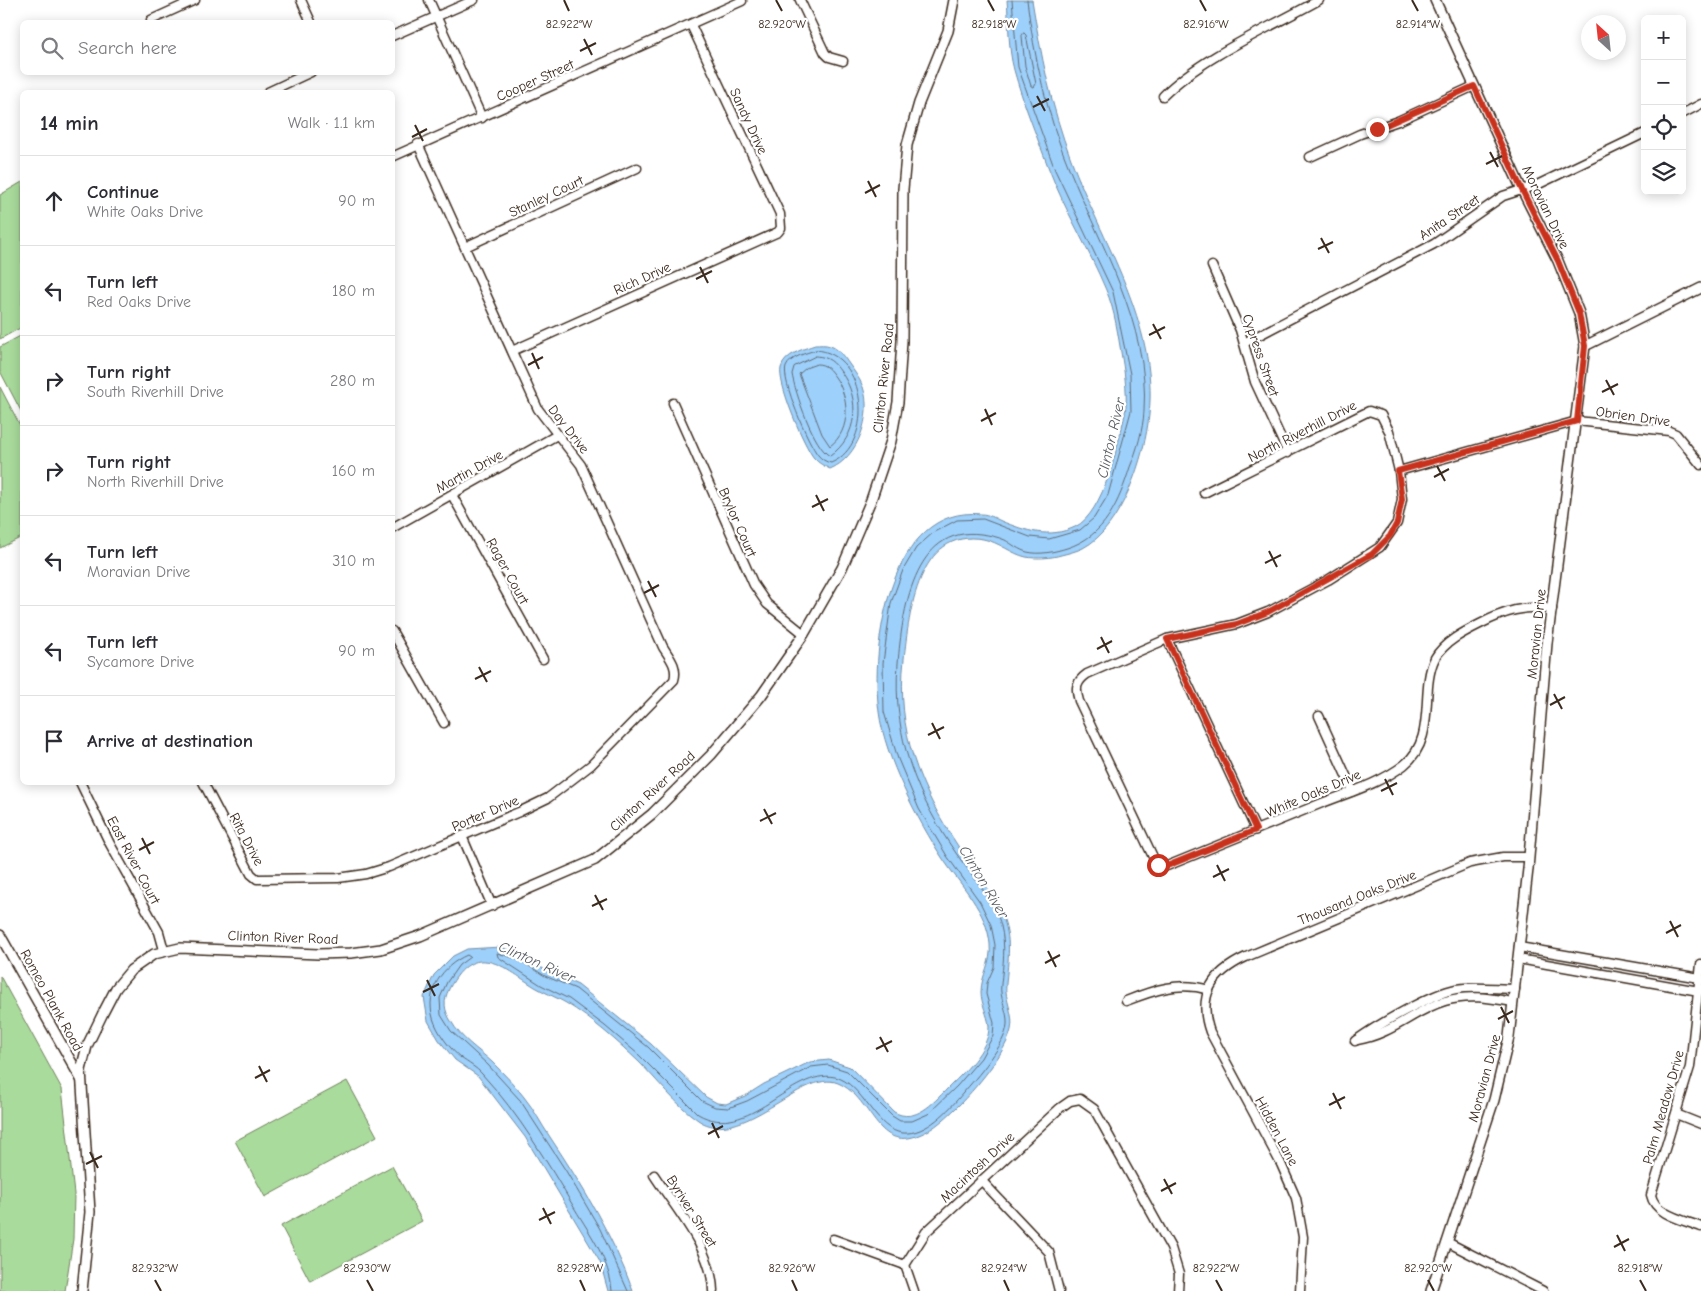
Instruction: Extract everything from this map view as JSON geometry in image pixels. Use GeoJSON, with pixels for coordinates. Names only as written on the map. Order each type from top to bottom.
{"type":"FeatureCollection","features":[{"type":"Feature","properties":{"kind":"street"},"geometry":{"type":"LineString","coordinates":[[151,20],[195,0]]}},
{"type":"Feature","properties":{"kind":"street"},"geometry":{"type":"LineString","coordinates":[[301,0],[310,20]]}},
{"type":"Feature","properties":{"kind":"street"},"geometry":{"type":"LineString","coordinates":[[429,0],[482,118]]}},
{"type":"Feature","properties":{"kind":"street"},"geometry":{"type":"LineString","coordinates":[[395,35],[474,0]]}},
{"type":"Feature","properties":{"kind":"street"},"geometry":{"type":"LineString","coordinates":[[800,0],[826,54],[829,57],[843,61]]}},
{"type":"Feature","properties":{"kind":"street","name":"Clinton River Road"},"geometry":{"type":"LineString","coordinates":[[82,1291],[90,1212],[81,1079],[87,1046],[116,988],[142,960],[164,950],[200,948],[318,954],[366,952],[420,936],[595,860],[652,814],[711,755],[746,715],[804,634],[842,568],[871,500],[891,441],[898,402],[902,341],[903,189],[907,145],[919,103],[948,31],[954,0]]}},
{"type":"Feature","properties":{"kind":"street"},"geometry":{"type":"LineString","coordinates":[[1163,96],[1178,81],[1215,58],[1319,0]]}},
{"type":"Feature","properties":{"kind":"street","name":"Moravian Drive"},"geometry":{"type":"LineString","coordinates":[[1431,1291],[1494,1100],[1506,1056],[1529,857],[1552,609],[1585,346],[1579,313],[1574,298],[1435,0]]}},
{"type":"Feature","properties":{"kind":"street","name":"Cooper Street"},"geometry":{"type":"LineString","coordinates":[[395,156],[742,1]]}},
{"type":"Feature","properties":{"kind":"street","name":"Sandy Drive"},"geometry":{"type":"LineString","coordinates":[[691,24],[780,214],[782,228]]}},
{"type":"Feature","properties":{"kind":"street"},"geometry":{"type":"LineString","coordinates":[[272,90],[305,75]]}},
{"type":"Feature","properties":{"kind":"street"},"geometry":{"type":"LineString","coordinates":[[1310,157],[1474,86]]}},
{"type":"Feature","properties":{"kind":"street"},"geometry":{"type":"LineString","coordinates":[[1686,112],[1701,104]]}},
{"type":"Feature","properties":{"kind":"street","name":"Anita Street"},"geometry":{"type":"LineString","coordinates":[[1244,343],[1434,244],[1455,232],[1493,202],[1511,192],[1536,185],[1641,135]]}},
{"type":"Feature","properties":{"kind":"street","name":"Day Drive"},"geometry":{"type":"LineString","coordinates":[[418,144],[538,408],[581,465],[663,646],[673,662],[676,674]]}},
{"type":"Feature","properties":{"kind":"street","name":"Stanley Court"},"geometry":{"type":"LineString","coordinates":[[465,247],[637,168]]}},
{"type":"Feature","properties":{"kind":"street","name":"Rich Drive"},"geometry":{"type":"LineString","coordinates":[[512,351],[778,232],[782,228]]}},
{"type":"Feature","properties":{"kind":"street","name":"Cypress Street"},"geometry":{"type":"LineString","coordinates":[[1212,266],[1233,311],[1255,382],[1288,453]]}},
{"type":"Feature","properties":{"kind":"street"},"geometry":{"type":"LineString","coordinates":[[1585,346],[1701,288]]}},
{"type":"Feature","properties":{"kind":"street","name":"Brylor Court"},"geometry":{"type":"LineString","coordinates":[[673,403],[754,585],[767,604],[804,634]]}},
{"type":"Feature","properties":{"kind":"street","name":"North Riverhill Drive"},"geometry":{"type":"LineString","coordinates":[[1077,685],[1087,674],[1167,639],[1237,624],[1268,612],[1372,554],[1390,536],[1397,523],[1402,499],[1398,471],[1384,420],[1374,412],[1358,415],[1288,453],[1204,493]]}},
{"type":"Feature","properties":{"kind":"street"},"geometry":{"type":"LineString","coordinates":[[1398,471],[1577,421]]}},
{"type":"Feature","properties":{"kind":"street","name":"Obrien Drive"},"geometry":{"type":"LineString","coordinates":[[1577,421],[1669,431],[1676,434],[1701,465]]}},
{"type":"Feature","properties":{"kind":"street","name":"Martin Drive"},"geometry":{"type":"LineString","coordinates":[[395,526],[557,435]]}},
{"type":"Feature","properties":{"kind":"street","name":"Rager Court"},"geometry":{"type":"LineString","coordinates":[[452,495],[543,659]]}},
{"type":"Feature","properties":{"kind":"street","name":"White Oaks Drive"},"geometry":{"type":"LineString","coordinates":[[1077,685],[1079,701],[1158,865],[1167,866],[1353,791],[1397,770],[1414,754],[1424,732],[1432,666],[1445,646],[1471,628],[1507,611],[1529,607],[1552,609]]}},
{"type":"Feature","properties":{"kind":"street"},"geometry":{"type":"LineString","coordinates":[[395,636],[444,724]]}},
{"type":"Feature","properties":{"kind":"street"},"geometry":{"type":"LineString","coordinates":[[1167,639],[1256,830]]}},
{"type":"Feature","properties":{"kind":"street","name":"Porter Drive"},"geometry":{"type":"LineString","coordinates":[[257,879],[338,878],[366,874],[389,867],[528,808],[548,798],[574,780],[669,685],[676,674]]}},
{"type":"Feature","properties":{"kind":"street"},"geometry":{"type":"LineString","coordinates":[[1319,716],[1353,791]]}},
{"type":"Feature","properties":{"kind":"street","name":"East River Court"},"geometry":{"type":"LineString","coordinates":[[81,785],[110,844],[158,932],[164,950]]}},
{"type":"Feature","properties":{"kind":"street","name":"Rita Drive"},"geometry":{"type":"LineString","coordinates":[[205,785],[251,874],[257,879]]}},
{"type":"Feature","properties":{"kind":"street"},"geometry":{"type":"LineString","coordinates":[[462,836],[492,906]]}},
{"type":"Feature","properties":{"kind":"street","name":"Thousand Oaks Drive"},"geometry":{"type":"LineString","coordinates":[[1208,990],[1223,970],[1240,960],[1470,863],[1503,856],[1529,857]]}},
{"type":"Feature","properties":{"kind":"street","name":"Romeo Plank Road"},"geometry":{"type":"LineString","coordinates":[[0,935],[81,1079]]}},
{"type":"Feature","properties":{"kind":"street"},"geometry":{"type":"LineString","coordinates":[[1519,947],[1700,978]]}},
{"type":"Feature","properties":{"kind":"street"},"geometry":{"type":"LineString","coordinates":[[1518,959],[1699,991]]}},
{"type":"Feature","properties":{"kind":"street"},"geometry":{"type":"LineString","coordinates":[[1609,975],[1611,963]]}},
{"type":"Feature","properties":{"kind":"street","name":"Palm Meadow Drive"},"geometry":{"type":"LineString","coordinates":[[1701,964],[1700,1001],[1690,1067],[1652,1189],[1653,1202],[1658,1209],[1701,1227]]}},
{"type":"Feature","properties":{"kind":"street"},"geometry":{"type":"LineString","coordinates":[[1126,1001],[1146,993],[1182,985],[1208,990]]}},
{"type":"Feature","properties":{"kind":"street"},"geometry":{"type":"LineString","coordinates":[[1482,997],[1483,988]]}},
{"type":"Feature","properties":{"kind":"street"},"geometry":{"type":"LineString","coordinates":[[1513,1002],[1482,997],[1444,1001],[1427,1010],[1398,1021],[1369,1030],[1355,1040],[1372,1038],[1398,1021],[1424,1002],[1440,994],[1458,989],[1515,989]]}},
{"type":"Feature","properties":{"kind":"street","name":"Hidden Lane"},"geometry":{"type":"LineString","coordinates":[[1208,990],[1204,1009],[1210,1032],[1281,1164],[1296,1198],[1303,1237],[1300,1291]]}},
{"type":"Feature","properties":{"kind":"street"},"geometry":{"type":"LineString","coordinates":[[1424,1002],[1427,1010]]}},
{"type":"Feature","properties":{"kind":"street","name":"Macintosh Drive"},"geometry":{"type":"LineString","coordinates":[[905,1265],[926,1232],[1060,1108],[1077,1099],[1086,1102],[1094,1109],[1172,1248],[1178,1267],[1178,1291]]}},
{"type":"Feature","properties":{"kind":"street"},"geometry":{"type":"LineString","coordinates":[[1676,1114],[1701,1124]]}},
{"type":"Feature","properties":{"kind":"street","name":"Byriver Street"},"geometry":{"type":"LineString","coordinates":[[654,1175],[703,1250],[711,1270],[713,1291]]}},
{"type":"Feature","properties":{"kind":"street"},"geometry":{"type":"LineString","coordinates":[[981,1180],[1049,1252],[1059,1291]]}},
{"type":"Feature","properties":{"kind":"street"},"geometry":{"type":"LineString","coordinates":[[833,1239],[905,1265],[914,1291]]}},
{"type":"Feature","properties":{"kind":"street"},"geometry":{"type":"LineString","coordinates":[[1447,1242],[1543,1291]]}},
{"type":"Feature","properties":{"kind":"green space"},"geometry":{"type":"Polygon","coordinates":[[[20,183],[20,328],[0,339],[0,195],[20,183]]]}},
{"type":"Feature","properties":{"kind":"green space"},"geometry":{"type":"Polygon","coordinates":[[[20,336],[20,409],[0,371],[0,347],[20,336]]]}},
{"type":"Feature","properties":{"kind":"green space"},"geometry":{"type":"Polygon","coordinates":[[[0,387],[20,425],[20,538],[0,548],[0,387]]]}},
{"type":"Feature","properties":{"kind":"green space"},"geometry":{"type":"Polygon","coordinates":[[[0,976],[62,1089],[74,1194],[73,1239],[65,1291],[0,1291],[0,976]]]}},
{"type":"Feature","properties":{"kind":"green space"},"geometry":{"type":"Polygon","coordinates":[[[347,1081],[377,1136],[265,1197],[235,1141],[347,1081]]]}},
{"type":"Feature","properties":{"kind":"green space"},"geometry":{"type":"Polygon","coordinates":[[[392,1166],[422,1221],[310,1281],[281,1226],[392,1166]]]}},
{"type":"Feature","properties":{"kind":"water"},"geometry":{"type":"Polygon","coordinates":[[[1007,0],[1032,0],[1043,61],[1058,120],[1083,190],[1112,252],[1137,316],[1145,348],[1150,381],[1147,432],[1137,470],[1120,508],[1109,525],[1097,538],[1076,551],[1053,557],[1039,558],[1021,555],[983,539],[961,539],[944,547],[931,560],[921,578],[909,619],[902,685],[907,734],[913,757],[932,802],[958,846],[993,897],[1005,924],[1009,949],[1006,995],[1012,1019],[1011,1030],[1007,1042],[978,1084],[941,1122],[931,1129],[912,1137],[898,1138],[887,1133],[851,1091],[838,1083],[823,1082],[789,1096],[752,1118],[733,1125],[715,1126],[698,1120],[690,1114],[631,1054],[576,1009],[501,966],[479,961],[469,965],[459,974],[449,989],[445,1001],[447,1013],[460,1033],[496,1066],[528,1102],[585,1192],[616,1250],[633,1291],[608,1291],[600,1262],[525,1137],[478,1076],[455,1060],[439,1040],[428,1021],[424,997],[434,975],[453,956],[467,949],[501,947],[521,955],[547,971],[578,985],[651,1044],[706,1097],[717,1103],[726,1104],[745,1096],[764,1084],[810,1062],[829,1060],[850,1067],[894,1112],[902,1115],[916,1114],[930,1106],[967,1069],[980,1052],[988,1035],[989,1026],[982,1001],[981,986],[990,951],[988,932],[979,910],[933,844],[913,808],[895,769],[882,730],[877,684],[878,652],[883,618],[892,585],[906,555],[925,532],[950,517],[984,514],[1019,528],[1047,533],[1065,531],[1075,527],[1085,519],[1094,508],[1102,493],[1114,459],[1125,414],[1126,401],[1122,358],[1112,306],[1055,185],[1030,120],[1014,70],[1007,0]]]}},
{"type":"Feature","properties":{"kind":"water"},"geometry":{"type":"Polygon","coordinates":[[[815,345],[828,345],[841,353],[860,381],[866,398],[864,422],[855,446],[840,463],[830,469],[816,460],[804,441],[787,400],[781,376],[781,368],[786,359],[805,348],[815,345]]]}},
{"type":"Feature","properties":{"kind":"route"},"geometry":{"type":"LineString","coordinates":[[1158,865],[1167,866],[1256,830],[1167,639],[1237,624],[1268,612],[1372,554],[1390,536],[1397,523],[1402,499],[1398,471],[1577,421],[1585,346],[1579,313],[1558,261],[1522,190],[1474,86],[1377,129]]}},
{"type":"Feature","properties":{"kind":"water label","name":"Clinton River"},"geometry":{"type":"Point","coordinates":[1111,438]}},
{"type":"Feature","properties":{"kind":"water label","name":"Clinton River"},"geometry":{"type":"Point","coordinates":[984,882]}},
{"type":"Feature","properties":{"kind":"water label","name":"Clinton River"},"geometry":{"type":"Point","coordinates":[537,962]}}]}
